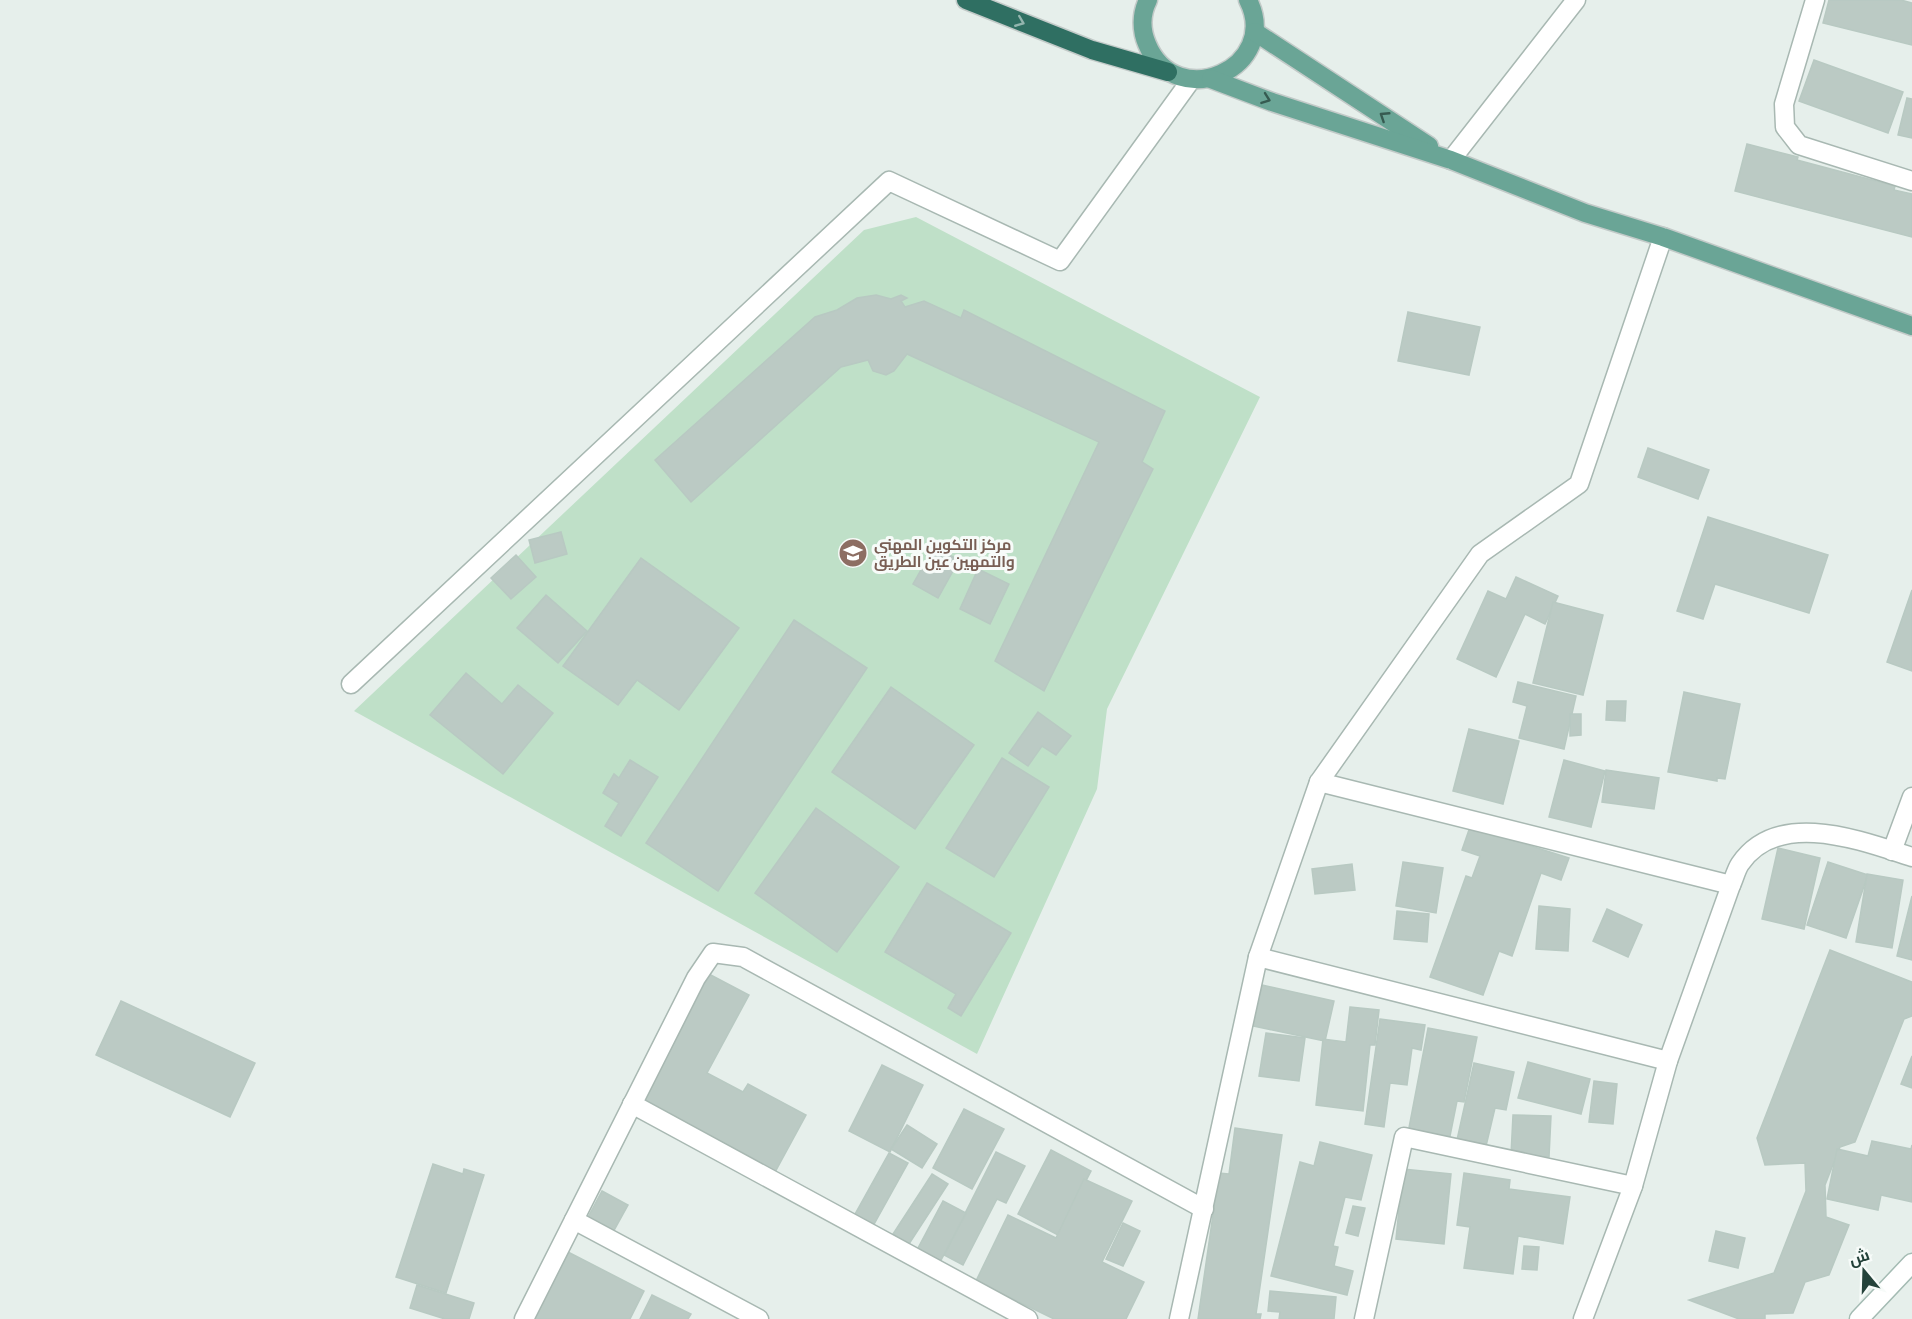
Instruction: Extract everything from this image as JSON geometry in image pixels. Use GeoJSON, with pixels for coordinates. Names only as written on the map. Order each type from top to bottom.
{"type":"FeatureCollection","features":[{"type":"Feature","properties":{"kind":"highway"},"geometry":{"type":"LineString","coordinates":[[966,0],[1092,50],[1168,72]]}},
{"type":"Feature","properties":{"kind":"main road"},"geometry":{"type":"LineString","coordinates":[[1148,0],[1144,9],[1142,33],[1151,55],[1168,72],[1191,80],[1211,79],[1231,70],[1247,53],[1255,32],[1254,4]]}},
{"type":"Feature","properties":{"kind":"main road"},"geometry":{"type":"LineString","coordinates":[[1255,32],[1451,160]]}},
{"type":"Feature","properties":{"kind":"main road"},"geometry":{"type":"LineString","coordinates":[[1211,79],[1272,102],[1451,160],[1585,213],[1663,237],[1912,326]]}},
{"type":"Feature","properties":{"kind":"street"},"geometry":{"type":"LineString","coordinates":[[1451,160],[1576,0]]}},
{"type":"Feature","properties":{"kind":"street"},"geometry":{"type":"LineString","coordinates":[[1815,0],[1784,104],[1785,127],[1799,145],[1912,181]]}},
{"type":"Feature","properties":{"kind":"street"},"geometry":{"type":"LineString","coordinates":[[351,684],[889,181],[1060,261],[1191,80]]}},
{"type":"Feature","properties":{"kind":"street"},"geometry":{"type":"LineString","coordinates":[[1179,1319],[1258,957],[1319,782],[1480,554],[1579,484],[1663,237]]}},
{"type":"Feature","properties":{"kind":"street"},"geometry":{"type":"LineString","coordinates":[[1319,782],[1731,885]]}},
{"type":"Feature","properties":{"kind":"street"},"geometry":{"type":"LineString","coordinates":[[1892,851],[1912,797]]}},
{"type":"Feature","properties":{"kind":"street"},"geometry":{"type":"LineString","coordinates":[[1583,1319],[1633,1186],[1668,1061],[1740,864],[1762,844],[1786,833],[1822,833],[1912,857]]}},
{"type":"Feature","properties":{"kind":"street"},"geometry":{"type":"LineString","coordinates":[[524,1319],[696,978],[713,953],[742,957],[1204,1209]]}},
{"type":"Feature","properties":{"kind":"street"},"geometry":{"type":"LineString","coordinates":[[1258,957],[1668,1061]]}},
{"type":"Feature","properties":{"kind":"street"},"geometry":{"type":"LineString","coordinates":[[632,1104],[1028,1319]]}},
{"type":"Feature","properties":{"kind":"street"},"geometry":{"type":"LineString","coordinates":[[1364,1319],[1404,1137],[1633,1186]]}},
{"type":"Feature","properties":{"kind":"street"},"geometry":{"type":"LineString","coordinates":[[574,1220],[759,1319]]}},
{"type":"Feature","properties":{"kind":"street"},"geometry":{"type":"LineString","coordinates":[[1859,1319],[1912,1263]]}},
{"type":"Feature","properties":{"kind":"green space","name":"مركز التكوين المهني والتمهين عين الطريق"},"geometry":{"type":"Polygon","coordinates":[[[916,217],[1260,397],[1107,709],[1097,789],[977,1054],[354,711],[864,230],[916,217]]]}},
{"type":"Feature","properties":{"kind":"building"},"geometry":{"type":"Polygon","coordinates":[[[1829,0],[1901,0],[1912,3],[1912,45],[1823,23],[1829,0]]]}},
{"type":"Feature","properties":{"kind":"building"},"geometry":{"type":"Polygon","coordinates":[[[1814,60],[1903,92],[1888,133],[1799,101],[1814,60]]]}},
{"type":"Feature","properties":{"kind":"building"},"geometry":{"type":"Polygon","coordinates":[[[1907,98],[1912,99],[1912,138],[1898,135],[1907,98]]]}},
{"type":"Feature","properties":{"kind":"building"},"geometry":{"type":"Polygon","coordinates":[[[1747,144],[1895,186],[1894,190],[1912,194],[1912,237],[1735,191],[1747,144]]]}},
{"type":"Feature","properties":{"kind":"building"},"geometry":{"type":"Polygon","coordinates":[[[876,295],[891,299],[901,295],[907,298],[901,301],[905,307],[924,301],[961,318],[964,310],[1165,411],[1142,462],[1153,469],[1044,691],[995,661],[1099,442],[907,354],[894,371],[886,375],[873,371],[868,360],[841,367],[691,502],[655,460],[815,317],[837,310],[857,298],[876,295]]]}},
{"type":"Feature","properties":{"kind":"building"},"geometry":{"type":"Polygon","coordinates":[[[1408,312],[1480,327],[1469,375],[1398,361],[1408,312]]]}},
{"type":"Feature","properties":{"kind":"building"},"geometry":{"type":"Polygon","coordinates":[[[1648,448],[1709,470],[1698,499],[1638,477],[1648,448]]]}},
{"type":"Feature","properties":{"kind":"building"},"geometry":{"type":"Polygon","coordinates":[[[1708,517],[1828,555],[1809,613],[1715,584],[1703,619],[1677,611],[1708,517]]]}},
{"type":"Feature","properties":{"kind":"building"},"geometry":{"type":"Polygon","coordinates":[[[561,532],[567,554],[535,563],[529,540],[561,532]]]}},
{"type":"Feature","properties":{"kind":"building"},"geometry":{"type":"Polygon","coordinates":[[[934,547],[959,560],[938,598],[913,584],[934,547]]]}},
{"type":"Feature","properties":{"kind":"building"},"geometry":{"type":"Polygon","coordinates":[[[516,555],[536,577],[511,599],[491,578],[516,555]]]}},
{"type":"Feature","properties":{"kind":"building"},"geometry":{"type":"Polygon","coordinates":[[[641,558],[739,628],[679,710],[637,680],[618,705],[563,666],[641,558]]]}},
{"type":"Feature","properties":{"kind":"building"},"geometry":{"type":"Polygon","coordinates":[[[978,569],[1009,584],[990,624],[960,609],[978,569]]]}},
{"type":"Feature","properties":{"kind":"building"},"geometry":{"type":"Polygon","coordinates":[[[1516,577],[1558,596],[1545,624],[1525,614],[1496,677],[1457,659],[1488,591],[1506,599],[1516,577]]]}},
{"type":"Feature","properties":{"kind":"building"},"geometry":{"type":"Polygon","coordinates":[[[1912,590],[1912,671],[1887,662],[1912,590]]]}},
{"type":"Feature","properties":{"kind":"building"},"geometry":{"type":"Polygon","coordinates":[[[546,595],[587,631],[558,663],[517,628],[546,595]]]}},
{"type":"Feature","properties":{"kind":"building"},"geometry":{"type":"Polygon","coordinates":[[[1553,602],[1603,615],[1583,695],[1533,683],[1553,602]]]}},
{"type":"Feature","properties":{"kind":"building"},"geometry":{"type":"Polygon","coordinates":[[[794,620],[867,668],[718,891],[646,843],[794,620]]]}},
{"type":"Feature","properties":{"kind":"building"},"geometry":{"type":"Polygon","coordinates":[[[466,673],[502,704],[518,685],[553,713],[503,774],[430,715],[466,673]]]}},
{"type":"Feature","properties":{"kind":"building"},"geometry":{"type":"Polygon","coordinates":[[[1518,682],[1576,696],[1564,749],[1519,738],[1527,706],[1513,702],[1518,682]]]}},
{"type":"Feature","properties":{"kind":"building"},"geometry":{"type":"Polygon","coordinates":[[[891,687],[974,745],[915,829],[832,772],[891,687]]]}},
{"type":"Feature","properties":{"kind":"building"},"geometry":{"type":"Polygon","coordinates":[[[1684,692],[1740,704],[1725,779],[1717,778],[1717,781],[1668,772],[1684,692]]]}},
{"type":"Feature","properties":{"kind":"building"},"geometry":{"type":"Polygon","coordinates":[[[1607,701],[1626,701],[1625,721],[1606,720],[1607,701]]]}},
{"type":"Feature","properties":{"kind":"building"},"geometry":{"type":"Polygon","coordinates":[[[1038,712],[1071,736],[1056,755],[1042,746],[1028,766],[1009,753],[1038,712]]]}},
{"type":"Feature","properties":{"kind":"building"},"geometry":{"type":"Polygon","coordinates":[[[1570,714],[1581,714],[1581,735],[1570,736],[1570,714]]]}},
{"type":"Feature","properties":{"kind":"building"},"geometry":{"type":"Polygon","coordinates":[[[1469,729],[1519,741],[1503,804],[1453,791],[1469,729]]]}},
{"type":"Feature","properties":{"kind":"building"},"geometry":{"type":"Polygon","coordinates":[[[1002,758],[1049,787],[994,877],[946,848],[1002,758]]]}},
{"type":"Feature","properties":{"kind":"building"},"geometry":{"type":"Polygon","coordinates":[[[630,760],[658,777],[621,836],[605,826],[619,803],[603,793],[614,774],[619,778],[630,760]]]}},
{"type":"Feature","properties":{"kind":"building"},"geometry":{"type":"Polygon","coordinates":[[[1564,760],[1605,771],[1591,827],[1549,817],[1564,760]]]}},
{"type":"Feature","properties":{"kind":"building"},"geometry":{"type":"Polygon","coordinates":[[[1606,770],[1659,778],[1654,809],[1602,802],[1606,770]]]}},
{"type":"Feature","properties":{"kind":"building"},"geometry":{"type":"Polygon","coordinates":[[[816,808],[899,867],[837,952],[755,893],[816,808]]]}},
{"type":"Feature","properties":{"kind":"building"},"geometry":{"type":"Polygon","coordinates":[[[1470,827],[1569,858],[1561,880],[1541,873],[1512,956],[1499,951],[1483,995],[1430,977],[1466,876],[1472,878],[1480,856],[1462,850],[1470,827]]]}},
{"type":"Feature","properties":{"kind":"building"},"geometry":{"type":"Polygon","coordinates":[[[1778,848],[1820,858],[1804,929],[1762,919],[1778,848]]]}},
{"type":"Feature","properties":{"kind":"building"},"geometry":{"type":"Polygon","coordinates":[[[1403,862],[1443,868],[1436,913],[1396,906],[1403,862]]]}},
{"type":"Feature","properties":{"kind":"building"},"geometry":{"type":"Polygon","coordinates":[[[1828,862],[1868,875],[1846,938],[1807,925],[1828,862]]]}},
{"type":"Feature","properties":{"kind":"building"},"geometry":{"type":"Polygon","coordinates":[[[1352,864],[1355,890],[1315,894],[1312,869],[1352,864]]]}},
{"type":"Feature","properties":{"kind":"building"},"geometry":{"type":"Polygon","coordinates":[[[1867,874],[1903,880],[1892,948],[1856,942],[1867,874]]]}},
{"type":"Feature","properties":{"kind":"building"},"geometry":{"type":"Polygon","coordinates":[[[927,883],[1011,933],[961,1016],[948,1008],[956,994],[885,952],[927,883]]]}},
{"type":"Feature","properties":{"kind":"building"},"geometry":{"type":"Polygon","coordinates":[[[1912,896],[1912,960],[1897,956],[1912,896]]]}},
{"type":"Feature","properties":{"kind":"building"},"geometry":{"type":"Polygon","coordinates":[[[1539,906],[1570,909],[1568,951],[1536,949],[1539,906]]]}},
{"type":"Feature","properties":{"kind":"building"},"geometry":{"type":"Polygon","coordinates":[[[1607,909],[1642,925],[1628,957],[1593,941],[1607,909]]]}},
{"type":"Feature","properties":{"kind":"building"},"geometry":{"type":"Polygon","coordinates":[[[1397,911],[1429,914],[1427,942],[1394,939],[1397,911]]]}},
{"type":"Feature","properties":{"kind":"building"},"geometry":{"type":"Polygon","coordinates":[[[1830,950],[1912,982],[1912,1016],[1904,1019],[1855,1142],[1840,1147],[1825,1185],[1826,1217],[1849,1225],[1829,1275],[1805,1282],[1793,1313],[1765,1314],[1765,1319],[1739,1319],[1689,1300],[1774,1273],[1806,1191],[1805,1163],[1765,1165],[1757,1138],[1830,950]]]}},
{"type":"Feature","properties":{"kind":"building"},"geometry":{"type":"Polygon","coordinates":[[[705,972],[749,995],[707,1073],[743,1092],[748,1084],[806,1115],[774,1174],[635,1100],[705,972]]]}},
{"type":"Feature","properties":{"kind":"building"},"geometry":{"type":"Polygon","coordinates":[[[1262,985],[1334,1001],[1325,1041],[1253,1026],[1262,985]]]}},
{"type":"Feature","properties":{"kind":"building"},"geometry":{"type":"Polygon","coordinates":[[[121,1001],[255,1063],[230,1117],[96,1055],[121,1001]]]}},
{"type":"Feature","properties":{"kind":"building"},"geometry":{"type":"Polygon","coordinates":[[[1350,1007],[1379,1010],[1375,1045],[1370,1045],[1363,1111],[1316,1105],[1323,1039],[1346,1042],[1350,1007]]]}},
{"type":"Feature","properties":{"kind":"building"},"geometry":{"type":"Polygon","coordinates":[[[1380,1019],[1425,1025],[1421,1050],[1412,1048],[1407,1085],[1390,1083],[1384,1127],[1365,1124],[1380,1019]]]}},
{"type":"Feature","properties":{"kind":"building"},"geometry":{"type":"Polygon","coordinates":[[[1428,1028],[1477,1037],[1464,1102],[1457,1101],[1449,1141],[1408,1133],[1428,1028]]]}},
{"type":"Feature","properties":{"kind":"building"},"geometry":{"type":"Polygon","coordinates":[[[1266,1033],[1305,1038],[1299,1081],[1259,1076],[1266,1033]]]}},
{"type":"Feature","properties":{"kind":"building"},"geometry":{"type":"Polygon","coordinates":[[[1912,1056],[1912,1088],[1901,1084],[1912,1056]]]}},
{"type":"Feature","properties":{"kind":"building"},"geometry":{"type":"Polygon","coordinates":[[[1528,1062],[1590,1079],[1581,1114],[1518,1098],[1528,1062]]]}},
{"type":"Feature","properties":{"kind":"building"},"geometry":{"type":"Polygon","coordinates":[[[1474,1063],[1514,1072],[1506,1110],[1495,1108],[1486,1146],[1457,1140],[1474,1063]]]}},
{"type":"Feature","properties":{"kind":"building"},"geometry":{"type":"Polygon","coordinates":[[[882,1065],[923,1085],[890,1152],[849,1131],[882,1065]]]}},
{"type":"Feature","properties":{"kind":"building"},"geometry":{"type":"Polygon","coordinates":[[[1594,1081],[1617,1084],[1613,1124],[1589,1122],[1594,1081]]]}},
{"type":"Feature","properties":{"kind":"building"},"geometry":{"type":"Polygon","coordinates":[[[964,1109],[1004,1129],[972,1189],[933,1168],[964,1109]]]}},
{"type":"Feature","properties":{"kind":"building"},"geometry":{"type":"Polygon","coordinates":[[[1513,1115],[1551,1116],[1549,1157],[1511,1155],[1513,1115]]]}},
{"type":"Feature","properties":{"kind":"building"},"geometry":{"type":"Polygon","coordinates":[[[907,1125],[937,1144],[922,1168],[891,1149],[907,1125]]]}},
{"type":"Feature","properties":{"kind":"building"},"geometry":{"type":"Polygon","coordinates":[[[1235,1128],[1282,1135],[1256,1314],[1261,1314],[1260,1319],[1198,1319],[1219,1173],[1229,1174],[1235,1128]]]}},
{"type":"Feature","properties":{"kind":"building"},"geometry":{"type":"Polygon","coordinates":[[[1872,1141],[1911,1149],[1912,1145],[1912,1202],[1881,1195],[1878,1210],[1827,1199],[1837,1149],[1868,1156],[1872,1141]]]}},
{"type":"Feature","properties":{"kind":"building"},"geometry":{"type":"Polygon","coordinates":[[[1320,1142],[1372,1155],[1361,1200],[1345,1197],[1333,1246],[1338,1247],[1334,1266],[1353,1271],[1347,1295],[1271,1276],[1300,1162],[1314,1166],[1320,1142]]]}},
{"type":"Feature","properties":{"kind":"building"},"geometry":{"type":"Polygon","coordinates":[[[1051,1150],[1091,1171],[1058,1235],[1018,1214],[1051,1150]]]}},
{"type":"Feature","properties":{"kind":"building"},"geometry":{"type":"Polygon","coordinates":[[[996,1152],[1025,1166],[1006,1203],[997,1199],[963,1265],[944,1255],[996,1152]]]}},
{"type":"Feature","properties":{"kind":"building"},"geometry":{"type":"Polygon","coordinates":[[[889,1153],[908,1163],[873,1226],[854,1216],[889,1153]]]}},
{"type":"Feature","properties":{"kind":"building"},"geometry":{"type":"Polygon","coordinates":[[[433,1164],[463,1174],[464,1169],[484,1175],[446,1293],[396,1277],[433,1164]]]}},
{"type":"Feature","properties":{"kind":"building"},"geometry":{"type":"Polygon","coordinates":[[[1403,1169],[1451,1174],[1444,1244],[1396,1239],[1403,1169]]]}},
{"type":"Feature","properties":{"kind":"building"},"geometry":{"type":"Polygon","coordinates":[[[1464,1173],[1510,1180],[1509,1189],[1570,1197],[1563,1244],[1518,1236],[1513,1274],[1464,1268],[1470,1227],[1457,1225],[1464,1173]]]}},
{"type":"Feature","properties":{"kind":"building"},"geometry":{"type":"Polygon","coordinates":[[[932,1174],[948,1184],[909,1244],[893,1234],[932,1174]]]}},
{"type":"Feature","properties":{"kind":"building"},"geometry":{"type":"Polygon","coordinates":[[[1084,1179],[1132,1201],[1102,1262],[1144,1282],[1126,1319],[1054,1319],[976,1281],[1008,1215],[1056,1238],[1084,1179]]]}},
{"type":"Feature","properties":{"kind":"building"},"geometry":{"type":"Polygon","coordinates":[[[602,1191],[628,1205],[612,1234],[586,1221],[602,1191]]]}},
{"type":"Feature","properties":{"kind":"building"},"geometry":{"type":"Polygon","coordinates":[[[943,1201],[966,1213],[940,1262],[917,1250],[943,1201]]]}},
{"type":"Feature","properties":{"kind":"building"},"geometry":{"type":"Polygon","coordinates":[[[1353,1206],[1365,1208],[1358,1236],[1346,1233],[1353,1206]]]}},
{"type":"Feature","properties":{"kind":"building"},"geometry":{"type":"Polygon","coordinates":[[[1123,1223],[1140,1231],[1123,1266],[1106,1259],[1123,1223]]]}},
{"type":"Feature","properties":{"kind":"building"},"geometry":{"type":"Polygon","coordinates":[[[1716,1231],[1745,1238],[1738,1268],[1709,1261],[1716,1231]]]}},
{"type":"Feature","properties":{"kind":"building"},"geometry":{"type":"Polygon","coordinates":[[[1524,1246],[1539,1247],[1537,1270],[1522,1269],[1524,1246]]]}},
{"type":"Feature","properties":{"kind":"building"},"geometry":{"type":"Polygon","coordinates":[[[566,1251],[644,1291],[630,1319],[531,1319],[566,1251]]]}},
{"type":"Feature","properties":{"kind":"building"},"geometry":{"type":"Polygon","coordinates":[[[417,1285],[474,1303],[469,1319],[445,1319],[410,1308],[417,1285]]]}},
{"type":"Feature","properties":{"kind":"building"},"geometry":{"type":"Polygon","coordinates":[[[1270,1291],[1336,1297],[1334,1319],[1279,1319],[1280,1312],[1268,1311],[1270,1291]]]}},
{"type":"Feature","properties":{"kind":"building"},"geometry":{"type":"Polygon","coordinates":[[[652,1295],[691,1314],[688,1319],[640,1319],[652,1295]]]}},
{"type":"Feature","properties":{"kind":"place","name":"مركز التكوين المهني والتمهين عين الطريق"},"geometry":{"type":"Point","coordinates":[853,553]}}]}
